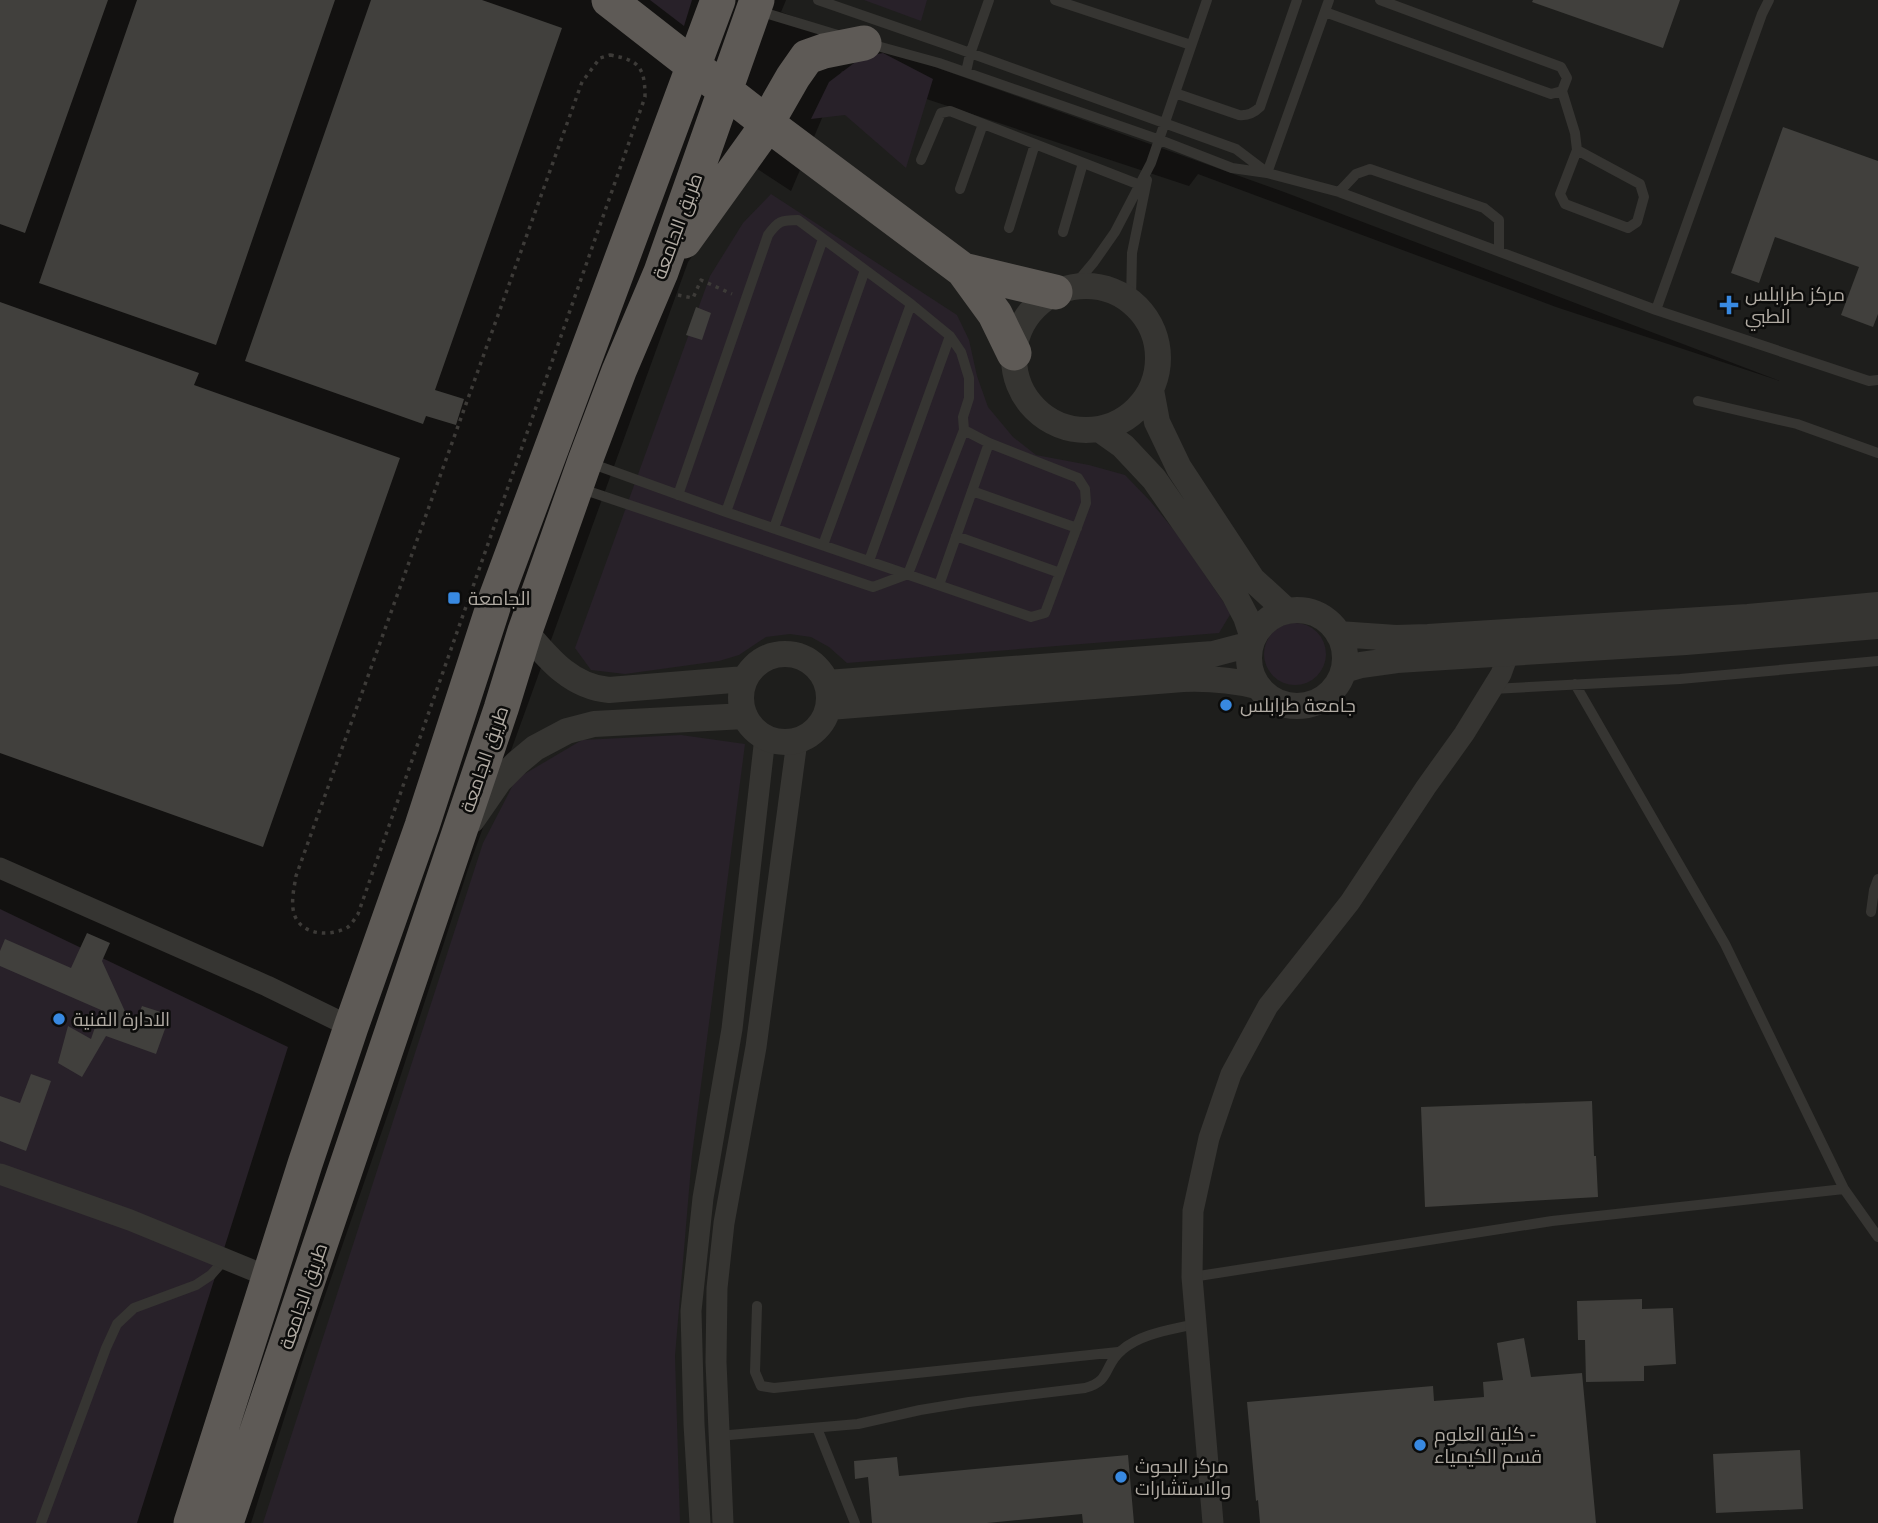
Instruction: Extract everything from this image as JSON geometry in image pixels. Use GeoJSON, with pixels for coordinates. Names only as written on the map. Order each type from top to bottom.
{"type":"FeatureCollection","features":[{"type":"Feature","properties":{"kind":"highway"},"geometry":{"type":"LineString","coordinates":[[609,0],[777,131],[963,270],[995,314],[1014,354]]}},
{"type":"Feature","properties":{"kind":"highway","name":"طريق الجامعة"},"geometry":{"type":"LineString","coordinates":[[191,1523],[351,1027],[422,826],[497,595],[718,0]]}},
{"type":"Feature","properties":{"kind":"highway","name":"طريق الجامعة"},"geometry":{"type":"LineString","coordinates":[[226,1523],[501,709],[524,631],[580,474],[619,371],[671,284],[755,4]]}},
{"type":"Feature","properties":{"kind":"highway"},"geometry":{"type":"LineString","coordinates":[[671,284],[807,57],[864,43]]}},
{"type":"Feature","properties":{"kind":"highway"},"geometry":{"type":"LineString","coordinates":[[963,270],[1064,289]]}},
{"type":"Feature","properties":{"kind":"street"},"geometry":{"type":"LineString","coordinates":[[1094,286],[1113,291],[1131,301],[1154,332],[1158,351],[1157,371],[1151,390],[1142,404],[1129,416],[1099,429],[1080,430],[1062,426],[1046,418],[1021,390],[1015,372],[1014,354],[1018,334],[1026,317],[1039,302],[1064,289],[1094,286]]}},
{"type":"Feature","properties":{"kind":"street"},"geometry":{"type":"LineString","coordinates":[[1151,390],[1157,422],[1179,468],[1252,579],[1287,611]]}},
{"type":"Feature","properties":{"kind":"street"},"geometry":{"type":"LineString","coordinates":[[828,695],[1213,654],[1252,641],[1267,620],[1277,614],[1297,610],[1325,619],[1338,634],[1344,651],[1343,670],[1330,694],[1319,702],[1292,707],[1266,696],[1257,686],[1250,666],[1252,641],[1246,617],[1234,594],[1154,479],[1123,446],[1099,429]]}},
{"type":"Feature","properties":{"kind":"street"},"geometry":{"type":"LineString","coordinates":[[1338,634],[1428,637],[1734,618],[1878,605]]}},
{"type":"Feature","properties":{"kind":"street"},"geometry":{"type":"LineString","coordinates":[[1343,670],[1397,660],[1686,642],[1878,626]]}},
{"type":"Feature","properties":{"kind":"street"},"geometry":{"type":"LineString","coordinates":[[524,631],[558,668],[579,682],[599,689],[745,679]]}},
{"type":"Feature","properties":{"kind":"street"},"geometry":{"type":"LineString","coordinates":[[1213,1523],[1192,1277],[1193,1211],[1209,1138],[1231,1074],[1268,1006],[1350,902],[1464,734],[1492,689],[1509,652]]}},
{"type":"Feature","properties":{"kind":"street"},"geometry":{"type":"LineString","coordinates":[[787,653],[800,656],[821,671],[828,695],[825,719],[818,728],[797,741],[781,742],[765,737],[750,725],[741,698],[745,679],[752,668],[762,660],[787,653]]}},
{"type":"Feature","properties":{"kind":"street"},"geometry":{"type":"LineString","coordinates":[[828,695],[1208,678],[1257,686]]}},
{"type":"Feature","properties":{"kind":"street"},"geometry":{"type":"LineString","coordinates":[[455,844],[499,781],[535,748],[567,732],[594,724],[745,716]]}},
{"type":"Feature","properties":{"kind":"street"},"geometry":{"type":"LineString","coordinates":[[700,1523],[691,1311],[703,1198],[732,1029],[765,737]]}},
{"type":"Feature","properties":{"kind":"street"},"geometry":{"type":"LineString","coordinates":[[723,1523],[716,1362],[717,1301],[724,1223],[756,1047],[797,741]]}},
{"type":"Feature","properties":{"kind":"street"},"geometry":{"type":"LineString","coordinates":[[0,868],[267,986],[351,1027]]}},
{"type":"Feature","properties":{"kind":"street"},"geometry":{"type":"LineString","coordinates":[[0,1174],[130,1220],[269,1277]]}},
{"type":"Feature","properties":{"kind":"lane"},"geometry":{"type":"LineString","coordinates":[[818,0],[1166,122],[1236,149],[1267,173]]}},
{"type":"Feature","properties":{"kind":"lane"},"geometry":{"type":"LineString","coordinates":[[966,72],[989,0]]}},
{"type":"Feature","properties":{"kind":"lane"},"geometry":{"type":"LineString","coordinates":[[1055,0],[1191,45]]}},
{"type":"Feature","properties":{"kind":"lane"},"geometry":{"type":"LineString","coordinates":[[1064,289],[1094,262],[1115,232],[1151,163],[1207,0]]}},
{"type":"Feature","properties":{"kind":"lane"},"geometry":{"type":"LineString","coordinates":[[1175,93],[1239,115],[1248,115],[1257,110],[1297,0]]}},
{"type":"Feature","properties":{"kind":"lane"},"geometry":{"type":"LineString","coordinates":[[1267,173],[1329,0]]}},
{"type":"Feature","properties":{"kind":"lane"},"geometry":{"type":"LineString","coordinates":[[1380,0],[1561,67],[1567,78],[1562,91],[1575,133],[1577,150],[1560,194],[1565,204],[1628,228],[1636,222],[1644,197],[1640,184],[1577,150]]}},
{"type":"Feature","properties":{"kind":"lane"},"geometry":{"type":"LineString","coordinates":[[1656,310],[1769,0]]}},
{"type":"Feature","properties":{"kind":"lane"},"geometry":{"type":"LineString","coordinates":[[755,4],[864,43],[966,72],[1232,168],[1267,173],[1339,192],[1656,310],[1869,381],[1878,380]]}},
{"type":"Feature","properties":{"kind":"lane"},"geometry":{"type":"LineString","coordinates":[[1325,12],[1550,94],[1562,91]]}},
{"type":"Feature","properties":{"kind":"lane"},"geometry":{"type":"LineString","coordinates":[[921,160],[941,113],[950,111],[1140,185]]}},
{"type":"Feature","properties":{"kind":"lane"},"geometry":{"type":"LineString","coordinates":[[960,189],[983,124]]}},
{"type":"Feature","properties":{"kind":"lane"},"geometry":{"type":"LineString","coordinates":[[1009,228],[1035,144]]}},
{"type":"Feature","properties":{"kind":"lane"},"geometry":{"type":"LineString","coordinates":[[1063,232],[1083,163]]}},
{"type":"Feature","properties":{"kind":"lane"},"geometry":{"type":"LineString","coordinates":[[1131,301],[1132,253],[1151,163]]}},
{"type":"Feature","properties":{"kind":"lane"},"geometry":{"type":"LineString","coordinates":[[1339,192],[1356,174],[1370,169],[1484,208],[1499,220],[1499,251]]}},
{"type":"Feature","properties":{"kind":"lane"},"geometry":{"type":"LineString","coordinates":[[580,474],[873,587],[908,574],[964,430],[963,418],[969,398],[969,378],[961,352],[950,336],[911,304],[798,220],[782,220],[768,235],[678,495]]}},
{"type":"Feature","properties":{"kind":"lane"},"geometry":{"type":"LineString","coordinates":[[726,512],[822,239]]}},
{"type":"Feature","properties":{"kind":"lane"},"geometry":{"type":"LineString","coordinates":[[774,528],[865,270]]}},
{"type":"Feature","properties":{"kind":"lane"},"geometry":{"type":"LineString","coordinates":[[823,545],[911,304]]}},
{"type":"Feature","properties":{"kind":"lane"},"geometry":{"type":"LineString","coordinates":[[870,561],[950,336]]}},
{"type":"Feature","properties":{"kind":"lane"},"geometry":{"type":"LineString","coordinates":[[1698,401],[1797,424],[1878,453]]}},
{"type":"Feature","properties":{"kind":"lane"},"geometry":{"type":"LineString","coordinates":[[580,474],[678,495],[1031,617],[1045,613],[1086,503],[1085,489],[1078,478],[989,443],[964,430]]}},
{"type":"Feature","properties":{"kind":"lane"},"geometry":{"type":"LineString","coordinates":[[939,585],[989,443]]}},
{"type":"Feature","properties":{"kind":"lane"},"geometry":{"type":"LineString","coordinates":[[972,491],[1077,528]]}},
{"type":"Feature","properties":{"kind":"lane"},"geometry":{"type":"LineString","coordinates":[[956,536],[1060,573]]}},
{"type":"Feature","properties":{"kind":"lane"},"geometry":{"type":"LineString","coordinates":[[1492,689],[1680,680],[1878,661]]}},
{"type":"Feature","properties":{"kind":"lane"},"geometry":{"type":"LineString","coordinates":[[1575,684],[1725,944],[1844,1189],[1878,1237]]}},
{"type":"Feature","properties":{"kind":"lane"},"geometry":{"type":"LineString","coordinates":[[1871,912],[1878,879]]}},
{"type":"Feature","properties":{"kind":"lane"},"geometry":{"type":"LineString","coordinates":[[1192,1277],[1552,1221],[1844,1189]]}},
{"type":"Feature","properties":{"kind":"lane"},"geometry":{"type":"LineString","coordinates":[[41,1523],[117,1324],[134,1308],[196,1285],[211,1275],[225,1259]]}},
{"type":"Feature","properties":{"kind":"lane"},"geometry":{"type":"LineString","coordinates":[[757,1306],[755,1372],[761,1386],[774,1388],[1118,1352]]}},
{"type":"Feature","properties":{"kind":"lane"},"geometry":{"type":"LineString","coordinates":[[718,1436],[858,1424],[969,1402],[1098,1385],[1118,1352],[1128,1344],[1146,1336],[1195,1324]]}},
{"type":"Feature","properties":{"kind":"lane"},"geometry":{"type":"LineString","coordinates":[[817,1428],[855,1523]]}},
{"type":"Feature","properties":{"kind":"path"},"geometry":{"type":"LineString","coordinates":[[610,55],[626,58],[639,67],[645,79],[645,97],[587,262],[358,914],[350,926],[335,932],[318,933],[306,929],[296,919],[292,899],[296,876],[582,82],[600,58],[610,55]]}},
{"type":"Feature","properties":{"kind":"path"},"geometry":{"type":"LineString","coordinates":[[671,284],[694,298],[701,280],[745,301]]}},
{"type":"Feature","properties":{"kind":"shaded area"},"geometry":{"type":"Polygon","coordinates":[[[650,0],[692,0],[684,26],[650,0]]]}},
{"type":"Feature","properties":{"kind":"shaded area","name":"جامعة طرابلس"},"geometry":{"type":"Polygon","coordinates":[[[786,0],[1878,0],[1878,1523],[251,1523],[304,1356],[392,1102],[468,869],[688,262],[756,168],[791,191],[842,71],[1189,186],[1198,174],[1556,307],[1780,381],[1284,192],[781,12],[786,0]]]}},
{"type":"Feature","properties":{"kind":"shaded area"},"geometry":{"type":"Polygon","coordinates":[[[864,0],[927,0],[921,21],[864,0]]]}},
{"type":"Feature","properties":{"kind":"shaded area"},"geometry":{"type":"Polygon","coordinates":[[[883,53],[933,79],[906,168],[845,115],[811,119],[829,82],[862,57],[883,53]]]}},
{"type":"Feature","properties":{"kind":"shaded area"},"geometry":{"type":"Polygon","coordinates":[[[771,194],[957,315],[969,340],[977,376],[988,407],[1013,437],[1036,455],[1125,475],[1178,535],[1231,613],[1219,633],[847,663],[829,647],[811,637],[790,634],[766,637],[739,655],[719,661],[625,674],[591,670],[575,648],[710,276],[743,223],[771,194]]]}},
{"type":"Feature","properties":{"kind":"shaded area"},"geometry":{"type":"Polygon","coordinates":[[[1295,623],[1317,632],[1326,654],[1317,676],[1295,685],[1273,676],[1264,654],[1273,632],[1295,623]]]}},
{"type":"Feature","properties":{"kind":"shaded area"},"geometry":{"type":"Polygon","coordinates":[[[681,735],[745,744],[692,1155],[675,1356],[680,1523],[263,1523],[483,843],[516,779],[582,740],[681,735]]]}},
{"type":"Feature","properties":{"kind":"shaded area"},"geometry":{"type":"Polygon","coordinates":[[[0,909],[288,1047],[137,1523],[0,1523],[0,909]]]}},
{"type":"Feature","properties":{"kind":"building"},"geometry":{"type":"Polygon","coordinates":[[[0,0],[108,0],[25,233],[0,224],[0,0]]]}},
{"type":"Feature","properties":{"kind":"building"},"geometry":{"type":"Polygon","coordinates":[[[137,0],[335,0],[216,345],[39,283],[137,0]]]}},
{"type":"Feature","properties":{"kind":"building"},"geometry":{"type":"Polygon","coordinates":[[[371,0],[482,0],[562,28],[435,390],[464,399],[456,425],[426,416],[423,424],[245,361],[371,0]]]}},
{"type":"Feature","properties":{"kind":"building"},"geometry":{"type":"Polygon","coordinates":[[[1680,0],[1663,48],[1532,2],[1680,0]]]}},
{"type":"Feature","properties":{"kind":"building"},"geometry":{"type":"Polygon","coordinates":[[[1783,127],[1878,161],[1878,314],[1873,327],[1841,315],[1859,267],[1775,237],[1759,283],[1731,273],[1783,127]]]}},
{"type":"Feature","properties":{"kind":"building"},"geometry":{"type":"Polygon","coordinates":[[[0,302],[199,373],[194,385],[400,458],[263,847],[0,753],[0,302]]]}},
{"type":"Feature","properties":{"kind":"building"},"geometry":{"type":"Polygon","coordinates":[[[696,307],[711,313],[702,340],[686,335],[696,307]]]}},
{"type":"Feature","properties":{"kind":"building"},"geometry":{"type":"Polygon","coordinates":[[[87,933],[110,943],[102,961],[133,1029],[142,1006],[170,1015],[156,1054],[106,1036],[82,1077],[58,1063],[68,1026],[91,1039],[101,1010],[0,966],[0,951],[5,939],[71,968],[87,933]]]}},
{"type":"Feature","properties":{"kind":"building"},"geometry":{"type":"Polygon","coordinates":[[[31,1074],[51,1081],[26,1151],[0,1141],[0,1096],[20,1103],[31,1074]]]}},
{"type":"Feature","properties":{"kind":"building"},"geometry":{"type":"Polygon","coordinates":[[[1592,1101],[1598,1197],[1425,1207],[1421,1107],[1592,1101]]]}},
{"type":"Feature","properties":{"kind":"building"},"geometry":{"type":"Polygon","coordinates":[[[1642,1299],[1642,1309],[1673,1308],[1676,1364],[1644,1366],[1644,1381],[1586,1382],[1585,1340],[1578,1340],[1577,1301],[1642,1299]]]}},
{"type":"Feature","properties":{"kind":"building","name":"كلية العلوم - قسم الكيمياء"},"geometry":{"type":"Polygon","coordinates":[[[1524,1338],[1531,1377],[1582,1373],[1596,1523],[1260,1523],[1247,1402],[1433,1386],[1434,1401],[1484,1397],[1483,1382],[1503,1380],[1497,1343],[1524,1338]]]}},
{"type":"Feature","properties":{"kind":"building"},"geometry":{"type":"Polygon","coordinates":[[[1800,1450],[1803,1509],[1716,1513],[1713,1454],[1800,1450]]]}},
{"type":"Feature","properties":{"kind":"building"},"geometry":{"type":"Polygon","coordinates":[[[1128,1455],[1134,1523],[1083,1523],[1082,1514],[987,1523],[872,1523],[868,1477],[855,1479],[854,1461],[897,1457],[899,1476],[1128,1455]]]}},
{"type":"Feature","properties":{"kind":"place","name":"مركز طرابلس الطبي"},"geometry":{"type":"Point","coordinates":[1729,305]}},
{"type":"Feature","properties":{"kind":"place","name":"الجامعة"},"geometry":{"type":"Point","coordinates":[454,598]}},
{"type":"Feature","properties":{"kind":"place","name":"جامعة طرابلس"},"geometry":{"type":"Point","coordinates":[1226,705]}},
{"type":"Feature","properties":{"kind":"place","name":"الادارة الفنية"},"geometry":{"type":"Point","coordinates":[59,1019]}},
{"type":"Feature","properties":{"kind":"place","name":"كلية العلوم - قسم الكيمياء"},"geometry":{"type":"Point","coordinates":[1420,1445]}},
{"type":"Feature","properties":{"kind":"place","name":"مركز البحوث والاستشارات"},"geometry":{"type":"Point","coordinates":[1121,1477]}}]}
